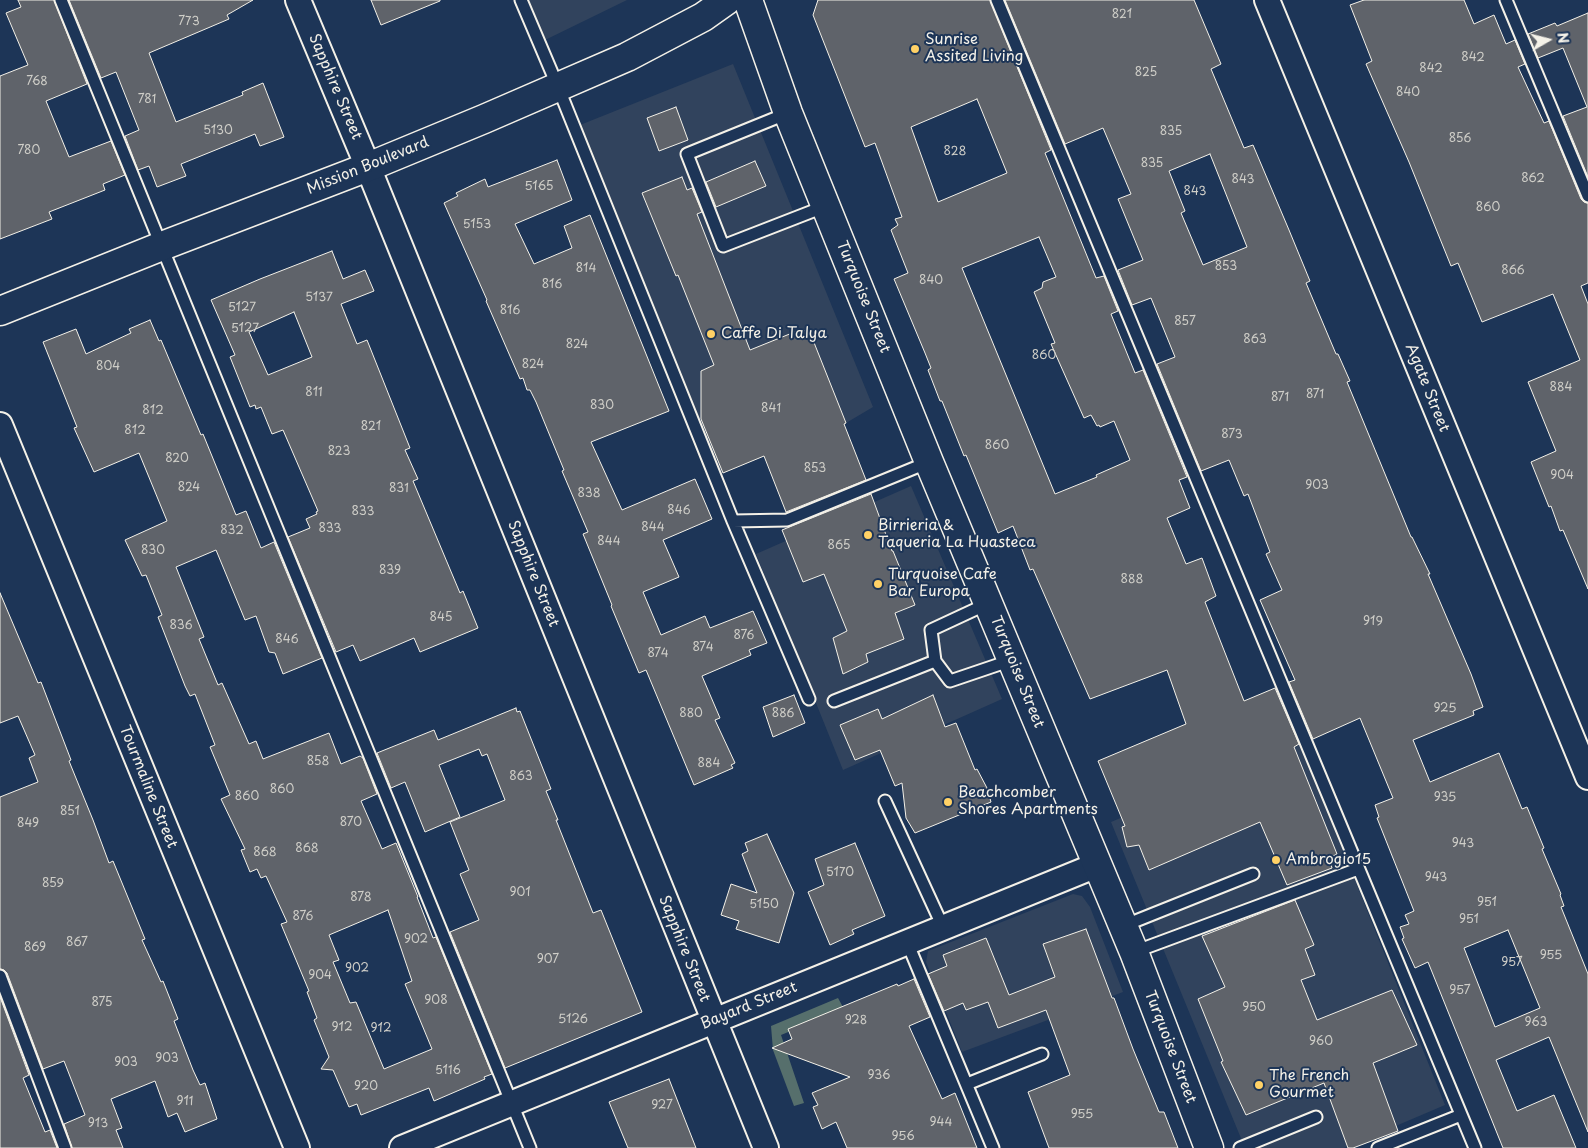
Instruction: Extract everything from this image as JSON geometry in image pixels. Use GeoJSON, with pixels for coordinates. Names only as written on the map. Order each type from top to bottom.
{"type":"FeatureCollection","features":[{"type":"Feature","properties":{"kind":"main road","name":"Mission Boulevard"},"geometry":{"type":"LineString","coordinates":[[0,312],[162,246],[368,166],[558,87],[635,52],[703,17],[727,0]]}},
{"type":"Feature","properties":{"kind":"main road","name":"Turquoise Street"},"geometry":{"type":"LineString","coordinates":[[748,0],[788,113],[930,462],[1134,952],[1209,1148]]}},
{"type":"Feature","properties":{"kind":"street","name":"Sapphire Street"},"geometry":{"type":"LineString","coordinates":[[298,0],[368,166],[766,1148]]}},
{"type":"Feature","properties":{"kind":"street","name":"Agate Street"},"geometry":{"type":"LineString","coordinates":[[1267,0],[1588,777]]}},
{"type":"Feature","properties":{"kind":"street","name":"Tourmaline Street"},"geometry":{"type":"LineString","coordinates":[[0,425],[297,1148]]}},
{"type":"Feature","properties":{"kind":"street","name":"Bayard Street"},"geometry":{"type":"LineString","coordinates":[[402,1148],[1097,865]]}},
{"type":"Feature","properties":{"kind":"lane"},"geometry":{"type":"LineString","coordinates":[[61,0],[530,1148]]}},
{"type":"Feature","properties":{"kind":"lane"},"geometry":{"type":"LineString","coordinates":[[521,0],[733,521],[810,699]]}},
{"type":"Feature","properties":{"kind":"lane"},"geometry":{"type":"LineString","coordinates":[[997,0],[1474,1148]]}},
{"type":"Feature","properties":{"kind":"lane"},"geometry":{"type":"LineString","coordinates":[[1506,0],[1588,196]]}},
{"type":"Feature","properties":{"kind":"lane"},"geometry":{"type":"LineString","coordinates":[[788,113],[687,154],[723,246],[826,206]]}},
{"type":"Feature","properties":{"kind":"lane"},"geometry":{"type":"LineString","coordinates":[[733,521],[787,520],[930,462]]}},
{"type":"Feature","properties":{"kind":"lane"},"geometry":{"type":"LineString","coordinates":[[989,603],[931,630],[935,661],[950,680],[1012,660]]}},
{"type":"Feature","properties":{"kind":"lane"},"geometry":{"type":"LineString","coordinates":[[834,701],[935,661]]}},
{"type":"Feature","properties":{"kind":"lane"},"geometry":{"type":"LineString","coordinates":[[886,801],[943,928]]}},
{"type":"Feature","properties":{"kind":"lane"},"geometry":{"type":"LineString","coordinates":[[1134,952],[1358,869]]}},
{"type":"Feature","properties":{"kind":"lane"},"geometry":{"type":"LineString","coordinates":[[1123,926],[1253,874]]}},
{"type":"Feature","properties":{"kind":"lane"},"geometry":{"type":"LineString","coordinates":[[907,942],[994,1148]]}},
{"type":"Feature","properties":{"kind":"lane"},"geometry":{"type":"LineString","coordinates":[[0,976],[66,1148]]}},
{"type":"Feature","properties":{"kind":"lane"},"geometry":{"type":"LineString","coordinates":[[966,1084],[1042,1054]]}},
{"type":"Feature","properties":{"kind":"lane"},"geometry":{"type":"LineString","coordinates":[[1378,1148],[1461,1115]]}},
{"type":"Feature","properties":{"kind":"lane"},"geometry":{"type":"LineString","coordinates":[[1240,1148],[1316,1117]]}},
{"type":"Feature","properties":{"kind":"shaded area"},"geometry":{"type":"Polygon","coordinates":[[[529,0],[627,0],[545,40],[529,0]]]}},
{"type":"Feature","properties":{"kind":"shaded area"},"geometry":{"type":"Polygon","coordinates":[[[733,64],[873,407],[846,423],[723,473],[720,476],[682,374],[580,125],[733,64]]]}},
{"type":"Feature","properties":{"kind":"shaded area"},"geometry":{"type":"Polygon","coordinates":[[[911,486],[1002,699],[843,770],[756,554],[911,486]]]}},
{"type":"Feature","properties":{"kind":"shaded area"},"geometry":{"type":"Polygon","coordinates":[[[1300,743],[1445,1105],[1344,1148],[1245,1148],[1111,822],[1300,743]]]}},
{"type":"Feature","properties":{"kind":"shaded area"},"geometry":{"type":"Polygon","coordinates":[[[1073,894],[1082,896],[1090,907],[1123,992],[962,1052],[926,962],[928,951],[1073,894]]]}},
{"type":"Feature","properties":{"kind":"green space"},"geometry":{"type":"Polygon","coordinates":[[[838,998],[844,1009],[781,1035],[804,1103],[794,1106],[773,1050],[771,1026],[838,998]]]}},
{"type":"Feature","properties":{"kind":"building"},"geometry":{"type":"Polygon","coordinates":[[[18,0],[54,0],[87,84],[46,101],[69,157],[111,141],[125,175],[103,184],[105,190],[49,212],[52,219],[0,239],[0,76],[28,65],[6,13],[21,7],[18,0]]]}},
{"type":"Feature","properties":{"kind":"building"},"geometry":{"type":"Polygon","coordinates":[[[69,0],[253,0],[227,15],[229,19],[149,53],[176,122],[243,95],[242,92],[263,83],[284,137],[260,146],[255,134],[181,164],[186,176],[157,187],[149,166],[138,170],[125,136],[139,130],[116,72],[101,78],[69,0]]]}},
{"type":"Feature","properties":{"kind":"building"},"geometry":{"type":"Polygon","coordinates":[[[371,0],[440,0],[440,1],[381,25],[371,0]]]}},
{"type":"Feature","properties":{"kind":"building"},"geometry":{"type":"Polygon","coordinates":[[[818,0],[990,0],[1051,150],[1045,153],[1096,278],[1104,276],[1118,311],[1111,314],[1135,373],[1143,370],[1187,477],[1179,480],[1190,508],[1167,518],[1186,564],[1202,558],[1216,596],[1205,602],[1244,701],[1275,688],[1299,744],[1294,747],[1337,854],[1329,858],[1332,868],[1287,885],[1260,822],[1149,870],[1139,845],[1127,847],[1122,827],[1125,826],[1098,761],[1186,724],[1167,670],[1090,699],[1033,569],[1030,570],[1013,526],[998,533],[966,455],[964,456],[942,401],[940,401],[928,370],[931,368],[894,279],[908,273],[891,230],[898,225],[895,219],[902,217],[875,143],[865,147],[813,15],[818,0]],[[977,99],[911,127],[938,202],[1007,173],[977,99]],[[1039,237],[962,268],[1055,494],[1097,477],[1096,475],[1130,460],[1114,421],[1100,427],[1099,425],[1097,426],[1091,415],[1084,418],[1051,344],[1055,343],[1034,292],[1042,288],[1043,282],[1056,277],[1039,237]]]}},
{"type":"Feature","properties":{"kind":"building"},"geometry":{"type":"Polygon","coordinates":[[[1005,0],[1194,0],[1221,64],[1211,69],[1244,148],[1253,145],[1310,281],[1306,283],[1336,354],[1338,354],[1350,381],[1347,382],[1411,537],[1430,574],[1428,574],[1471,674],[1483,707],[1473,711],[1474,715],[1413,740],[1430,782],[1499,753],[1522,809],[1527,807],[1544,848],[1542,849],[1561,894],[1564,906],[1561,907],[1588,974],[1588,1132],[1549,1037],[1496,1060],[1517,1111],[1554,1095],[1576,1148],[1503,1148],[1428,962],[1415,968],[1402,939],[1404,938],[1400,927],[1409,924],[1405,915],[1414,911],[1377,818],[1379,817],[1375,805],[1393,798],[1360,718],[1313,739],[1289,682],[1295,680],[1260,600],[1282,590],[1266,554],[1270,552],[1248,494],[1244,496],[1229,460],[1201,471],[1157,364],[1175,357],[1151,298],[1132,305],[1118,270],[1143,260],[1118,199],[1131,194],[1103,128],[1065,144],[1005,0]],[[1210,154],[1169,171],[1185,211],[1181,213],[1203,265],[1247,247],[1210,154]],[[1508,930],[1464,948],[1495,1027],[1540,1008],[1508,930]]]}},
{"type":"Feature","properties":{"kind":"building"},"geometry":{"type":"Polygon","coordinates":[[[1364,0],[1464,0],[1474,24],[1494,15],[1506,44],[1515,40],[1525,64],[1518,67],[1544,123],[1549,121],[1581,199],[1588,203],[1588,283],[1581,286],[1588,304],[1588,589],[1563,530],[1560,531],[1551,506],[1549,507],[1531,462],[1556,451],[1528,382],[1580,360],[1553,294],[1482,322],[1458,263],[1451,266],[1409,162],[1366,64],[1372,61],[1350,5],[1364,0]]]}},
{"type":"Feature","properties":{"kind":"building"},"geometry":{"type":"Polygon","coordinates":[[[1588,13],[1588,177],[1563,116],[1587,107],[1563,48],[1538,58],[1528,34],[1555,23],[1557,26],[1588,13]]]}},
{"type":"Feature","properties":{"kind":"building"},"geometry":{"type":"Polygon","coordinates":[[[676,107],[688,140],[659,151],[647,118],[676,107]]]}},
{"type":"Feature","properties":{"kind":"building"},"geometry":{"type":"Polygon","coordinates":[[[557,160],[572,200],[515,224],[534,264],[572,248],[564,226],[590,215],[669,411],[591,442],[622,510],[695,479],[712,519],[663,540],[679,577],[643,592],[661,635],[705,616],[710,628],[753,611],[767,643],[749,650],[751,655],[702,676],[720,718],[715,720],[735,763],[731,765],[733,768],[694,785],[646,670],[639,673],[583,534],[588,532],[536,402],[530,390],[527,390],[523,378],[520,379],[444,203],[458,196],[456,193],[485,179],[488,187],[557,160]]]}},
{"type":"Feature","properties":{"kind":"building"},"geometry":{"type":"Polygon","coordinates":[[[755,161],[766,186],[716,207],[706,182],[755,161]]]}},
{"type":"Feature","properties":{"kind":"building"},"geometry":{"type":"Polygon","coordinates":[[[682,177],[687,190],[692,188],[702,212],[697,214],[750,350],[802,329],[811,335],[846,423],[844,424],[866,480],[786,512],[764,456],[723,473],[701,419],[701,371],[714,365],[678,275],[676,276],[642,193],[682,177]]]}},
{"type":"Feature","properties":{"kind":"building"},"geometry":{"type":"Polygon","coordinates":[[[332,251],[343,279],[365,270],[374,291],[341,304],[357,344],[367,340],[410,448],[405,450],[418,479],[413,481],[460,593],[463,591],[478,628],[420,652],[414,638],[360,661],[353,645],[336,652],[288,537],[310,528],[306,519],[317,514],[316,512],[318,511],[283,430],[272,434],[261,407],[256,409],[255,405],[250,407],[230,357],[235,355],[211,300],[332,251]],[[294,312],[249,332],[268,375],[312,357],[294,312]]]}},
{"type":"Feature","properties":{"kind":"building"},"geometry":{"type":"Polygon","coordinates":[[[150,320],[159,341],[161,340],[201,435],[203,434],[236,515],[246,511],[261,548],[274,542],[322,658],[283,674],[275,653],[269,652],[256,616],[245,620],[216,550],[176,567],[204,637],[199,639],[218,685],[222,683],[249,744],[256,741],[263,759],[329,733],[341,764],[360,756],[363,758],[377,794],[361,801],[382,849],[396,843],[433,938],[436,937],[492,1074],[484,1077],[485,1079],[434,1101],[429,1088],[361,1115],[357,1104],[349,1107],[333,1070],[321,1069],[329,1057],[314,1020],[317,1018],[307,992],[309,991],[281,924],[287,922],[266,876],[261,878],[257,869],[250,872],[241,850],[245,849],[221,799],[230,795],[210,747],[215,745],[195,694],[190,696],[185,686],[158,617],[162,615],[146,575],[142,576],[125,540],[167,521],[139,453],[94,472],[74,428],[77,427],[43,342],[76,329],[86,354],[131,333],[129,329],[150,320]],[[388,910],[329,935],[339,960],[333,962],[350,1003],[356,1002],[384,1069],[432,1049],[405,984],[412,981],[388,910]]]}},
{"type":"Feature","properties":{"kind":"building"},"geometry":{"type":"Polygon","coordinates":[[[871,494],[915,605],[895,613],[904,639],[866,654],[868,662],[843,674],[833,638],[847,631],[824,574],[803,582],[782,530],[871,494]]]}},
{"type":"Feature","properties":{"kind":"building"},"geometry":{"type":"Polygon","coordinates":[[[0,593],[38,683],[41,682],[71,760],[69,761],[109,863],[113,861],[145,939],[142,940],[161,982],[163,981],[178,1019],[174,1021],[193,1070],[200,1085],[205,1083],[217,1119],[185,1132],[177,1113],[168,1117],[155,1081],[111,1099],[122,1128],[116,1130],[123,1148],[72,1148],[64,1124],[85,1115],[64,1061],[43,1069],[7,973],[0,969],[0,797],[38,782],[29,758],[35,755],[18,716],[0,723],[0,593]]]}},
{"type":"Feature","properties":{"kind":"building"},"geometry":{"type":"Polygon","coordinates":[[[794,695],[805,723],[773,737],[763,707],[794,695]]]}},
{"type":"Feature","properties":{"kind":"building"},"geometry":{"type":"Polygon","coordinates":[[[933,695],[945,727],[956,723],[975,770],[977,769],[987,788],[991,802],[915,833],[906,818],[902,783],[895,786],[880,750],[855,760],[840,725],[878,709],[882,719],[933,695]]]}},
{"type":"Feature","properties":{"kind":"building"},"geometry":{"type":"Polygon","coordinates":[[[516,708],[517,712],[520,711],[551,789],[546,791],[593,913],[601,910],[642,1012],[505,1068],[450,932],[479,920],[460,874],[469,870],[450,822],[505,800],[487,754],[482,756],[479,749],[439,765],[460,817],[425,832],[405,782],[391,788],[377,753],[434,730],[438,740],[516,708]]]}},
{"type":"Feature","properties":{"kind":"building"},"geometry":{"type":"Polygon","coordinates":[[[767,834],[794,893],[779,943],[736,929],[739,921],[721,915],[731,884],[757,893],[742,854],[748,851],[745,843],[767,834]]]}},
{"type":"Feature","properties":{"kind":"building"},"geometry":{"type":"Polygon","coordinates":[[[855,843],[885,916],[852,930],[854,934],[830,945],[808,892],[824,885],[815,859],[855,843]]]}},
{"type":"Feature","properties":{"kind":"building"},"geometry":{"type":"Polygon","coordinates":[[[1295,900],[1314,945],[1305,949],[1315,975],[1301,980],[1317,1020],[1392,990],[1417,1045],[1373,1063],[1398,1131],[1353,1148],[1348,1148],[1324,1083],[1246,1115],[1221,1062],[1223,1061],[1198,999],[1225,987],[1202,936],[1295,900]]]}},
{"type":"Feature","properties":{"kind":"building"},"geometry":{"type":"Polygon","coordinates":[[[1086,929],[1159,1112],[1164,1112],[1178,1148],[1049,1148],[1028,1092],[1070,1075],[1046,1010],[998,1028],[988,1002],[966,1010],[963,1003],[944,1011],[928,974],[947,966],[943,955],[986,938],[1009,995],[1055,977],[1043,944],[1086,929]]]}},
{"type":"Feature","properties":{"kind":"building"},"geometry":{"type":"Polygon","coordinates":[[[914,979],[930,1017],[909,1026],[942,1099],[955,1093],[977,1148],[847,1148],[836,1122],[822,1129],[813,1107],[818,1105],[812,1093],[850,1077],[772,1048],[792,1039],[788,1029],[897,984],[898,986],[914,979]]]}},
{"type":"Feature","properties":{"kind":"building"},"geometry":{"type":"Polygon","coordinates":[[[0,997],[29,1075],[23,1078],[45,1132],[50,1130],[57,1148],[0,1148],[0,997]]]}},
{"type":"Feature","properties":{"kind":"building"},"geometry":{"type":"Polygon","coordinates":[[[669,1079],[696,1148],[628,1148],[609,1102],[669,1079]]]}},
{"type":"Feature","properties":{"kind":"place","name":"Sunrise Assited Living"},"geometry":{"type":"Point","coordinates":[915,49]}},
{"type":"Feature","properties":{"kind":"place","name":"Caffe Di Talya"},"geometry":{"type":"Point","coordinates":[711,334]}},
{"type":"Feature","properties":{"kind":"place","name":"Birrieria & Taqueria La Huasteca"},"geometry":{"type":"Point","coordinates":[868,535]}},
{"type":"Feature","properties":{"kind":"place","name":"Turquoise Cafe Bar Europa"},"geometry":{"type":"Point","coordinates":[878,584]}},
{"type":"Feature","properties":{"kind":"place","name":"Beachcomber Shores Apartments"},"geometry":{"type":"Point","coordinates":[948,802]}},
{"type":"Feature","properties":{"kind":"place","name":"Ambrogio15"},"geometry":{"type":"Point","coordinates":[1276,860]}},
{"type":"Feature","properties":{"kind":"place","name":"The French Gourmet"},"geometry":{"type":"Point","coordinates":[1259,1085]}}]}
